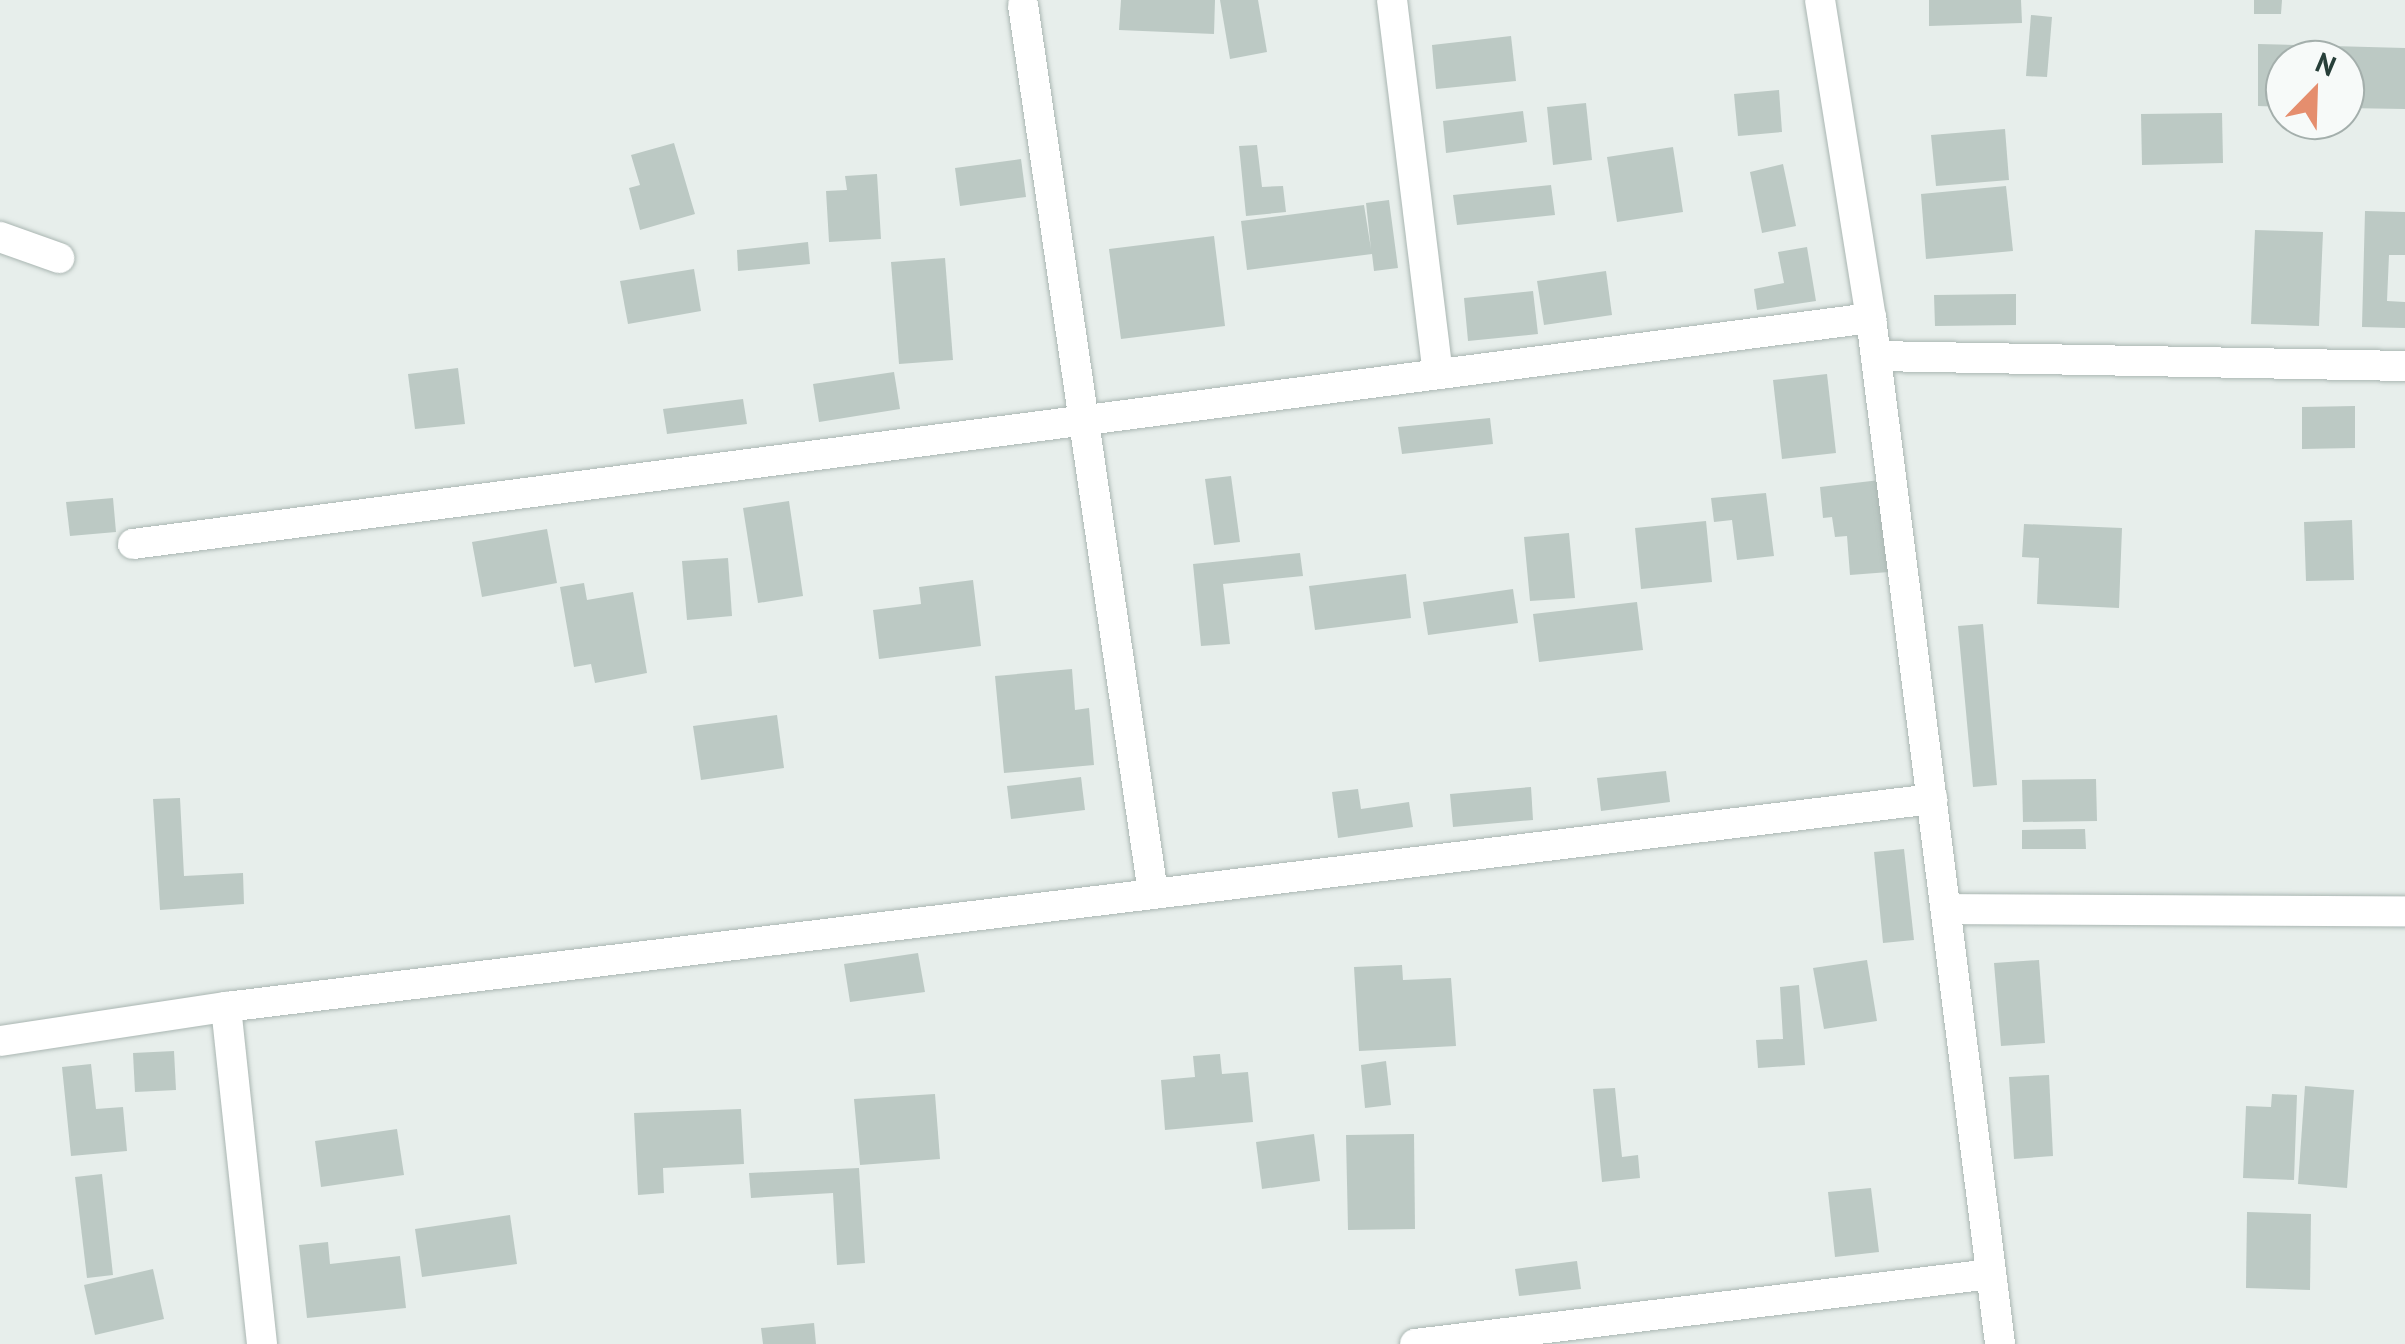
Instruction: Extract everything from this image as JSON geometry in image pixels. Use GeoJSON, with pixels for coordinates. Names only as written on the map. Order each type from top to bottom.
{"type":"FeatureCollection","features":[{"type":"Feature","properties":{"kind":"street"},"geometry":{"type":"LineString","coordinates":[[1392,0],[1438,373]]}},
{"type":"Feature","properties":{"kind":"street"},"geometry":{"type":"LineString","coordinates":[[1820,0],[1871,318],[2000,1344]]}},
{"type":"Feature","properties":{"kind":"street"},"geometry":{"type":"LineString","coordinates":[[1023,5],[1080,420],[1153,894]]}},
{"type":"Feature","properties":{"kind":"street"},"geometry":{"type":"LineString","coordinates":[[0,237],[59,258]]}},
{"type":"Feature","properties":{"kind":"street"},"geometry":{"type":"LineString","coordinates":[[134,544],[1871,318]]}},
{"type":"Feature","properties":{"kind":"street"},"geometry":{"type":"LineString","coordinates":[[1876,356],[2405,366]]}},
{"type":"Feature","properties":{"kind":"street"},"geometry":{"type":"LineString","coordinates":[[0,1041],[226,1007],[1932,799]]}},
{"type":"Feature","properties":{"kind":"street"},"geometry":{"type":"LineString","coordinates":[[1947,909],[2405,911]]}},
{"type":"Feature","properties":{"kind":"street"},"geometry":{"type":"LineString","coordinates":[[226,1007],[262,1344]]}},
{"type":"Feature","properties":{"kind":"street"},"geometry":{"type":"LineString","coordinates":[[1415,1344],[1991,1274]]}},
{"type":"Feature","properties":{"kind":"building"},"geometry":{"type":"Polygon","coordinates":[[[1121,0],[1215,0],[1214,34],[1119,30],[1121,0]]]}},
{"type":"Feature","properties":{"kind":"building"},"geometry":{"type":"Polygon","coordinates":[[[1220,0],[1258,0],[1267,52],[1230,59],[1220,0]]]}},
{"type":"Feature","properties":{"kind":"building"},"geometry":{"type":"Polygon","coordinates":[[[1929,0],[2021,0],[2022,23],[1929,26],[1929,0]]]}},
{"type":"Feature","properties":{"kind":"building"},"geometry":{"type":"Polygon","coordinates":[[[2254,0],[2282,0],[2281,14],[2254,14],[2254,0]]]}},
{"type":"Feature","properties":{"kind":"building"},"geometry":{"type":"Polygon","coordinates":[[[2031,15],[2052,17],[2047,77],[2026,76],[2031,15]]]}},
{"type":"Feature","properties":{"kind":"building"},"geometry":{"type":"Polygon","coordinates":[[[1511,36],[1516,81],[1436,89],[1432,45],[1511,36]]]}},
{"type":"Feature","properties":{"kind":"building"},"geometry":{"type":"Polygon","coordinates":[[[2258,44],[2265,44],[2265,106],[2258,106],[2258,44]]]}},
{"type":"Feature","properties":{"kind":"building"},"geometry":{"type":"Polygon","coordinates":[[[2365,47],[2405,48],[2405,109],[2365,108],[2365,47]]]}},
{"type":"Feature","properties":{"kind":"building"},"geometry":{"type":"Polygon","coordinates":[[[1779,90],[1782,132],[1738,136],[1734,94],[1779,90]]]}},
{"type":"Feature","properties":{"kind":"building"},"geometry":{"type":"Polygon","coordinates":[[[1586,103],[1592,160],[1553,165],[1547,107],[1586,103]]]}},
{"type":"Feature","properties":{"kind":"building"},"geometry":{"type":"Polygon","coordinates":[[[1523,111],[1527,142],[1446,153],[1443,121],[1523,111]]]}},
{"type":"Feature","properties":{"kind":"building"},"geometry":{"type":"Polygon","coordinates":[[[2222,113],[2223,163],[2142,165],[2141,114],[2222,113]]]}},
{"type":"Feature","properties":{"kind":"building"},"geometry":{"type":"Polygon","coordinates":[[[2005,129],[2009,180],[1936,186],[1931,135],[2005,129]]]}},
{"type":"Feature","properties":{"kind":"building"},"geometry":{"type":"Polygon","coordinates":[[[674,143],[695,214],[640,230],[629,188],[640,185],[631,155],[674,143]]]}},
{"type":"Feature","properties":{"kind":"building"},"geometry":{"type":"Polygon","coordinates":[[[1257,145],[1262,187],[1283,186],[1286,212],[1246,216],[1239,146],[1257,145]]]}},
{"type":"Feature","properties":{"kind":"building"},"geometry":{"type":"Polygon","coordinates":[[[1673,147],[1683,212],[1617,222],[1607,157],[1673,147]]]}},
{"type":"Feature","properties":{"kind":"building"},"geometry":{"type":"Polygon","coordinates":[[[1021,159],[1026,197],[960,206],[955,168],[1021,159]]]}},
{"type":"Feature","properties":{"kind":"building"},"geometry":{"type":"Polygon","coordinates":[[[1783,164],[1796,226],[1762,233],[1750,172],[1783,164]]]}},
{"type":"Feature","properties":{"kind":"building"},"geometry":{"type":"Polygon","coordinates":[[[877,174],[881,239],[829,242],[826,191],[847,190],[845,176],[877,174]]]}},
{"type":"Feature","properties":{"kind":"building"},"geometry":{"type":"Polygon","coordinates":[[[1551,185],[1555,215],[1457,225],[1453,195],[1551,185]]]}},
{"type":"Feature","properties":{"kind":"building"},"geometry":{"type":"Polygon","coordinates":[[[2006,186],[2013,251],[1926,259],[1921,194],[2006,186]]]}},
{"type":"Feature","properties":{"kind":"building"},"geometry":{"type":"Polygon","coordinates":[[[1389,200],[1398,268],[1374,271],[1372,254],[1247,270],[1241,221],[1364,205],[1371,249],[1366,203],[1389,200]]]}},
{"type":"Feature","properties":{"kind":"building"},"geometry":{"type":"Polygon","coordinates":[[[2365,211],[2405,212],[2405,255],[2389,255],[2387,301],[2405,302],[2405,328],[2362,327],[2365,211]]]}},
{"type":"Feature","properties":{"kind":"building"},"geometry":{"type":"Polygon","coordinates":[[[2255,230],[2323,232],[2319,326],[2251,324],[2255,230]]]}},
{"type":"Feature","properties":{"kind":"building"},"geometry":{"type":"Polygon","coordinates":[[[1214,236],[1225,326],[1121,339],[1109,249],[1214,236]]]}},
{"type":"Feature","properties":{"kind":"building"},"geometry":{"type":"Polygon","coordinates":[[[808,242],[810,264],[738,271],[737,250],[808,242]]]}},
{"type":"Feature","properties":{"kind":"building"},"geometry":{"type":"Polygon","coordinates":[[[1807,247],[1816,301],[1757,310],[1754,289],[1784,283],[1778,252],[1807,247]]]}},
{"type":"Feature","properties":{"kind":"building"},"geometry":{"type":"Polygon","coordinates":[[[945,258],[953,360],[899,364],[891,262],[945,258]]]}},
{"type":"Feature","properties":{"kind":"building"},"geometry":{"type":"Polygon","coordinates":[[[694,269],[701,311],[628,324],[620,281],[694,269]]]}},
{"type":"Feature","properties":{"kind":"building"},"geometry":{"type":"Polygon","coordinates":[[[1606,271],[1612,315],[1544,325],[1537,281],[1606,271]]]}},
{"type":"Feature","properties":{"kind":"building"},"geometry":{"type":"Polygon","coordinates":[[[1533,291],[1538,334],[1468,341],[1464,298],[1533,291]]]}},
{"type":"Feature","properties":{"kind":"building"},"geometry":{"type":"Polygon","coordinates":[[[2016,294],[2016,325],[1935,326],[1934,295],[2016,294]]]}},
{"type":"Feature","properties":{"kind":"building"},"geometry":{"type":"Polygon","coordinates":[[[458,368],[465,424],[415,429],[408,374],[458,368]]]}},
{"type":"Feature","properties":{"kind":"building"},"geometry":{"type":"Polygon","coordinates":[[[894,372],[900,409],[819,422],[813,384],[894,372]]]}},
{"type":"Feature","properties":{"kind":"building"},"geometry":{"type":"Polygon","coordinates":[[[1827,374],[1836,453],[1782,459],[1773,380],[1827,374]]]}},
{"type":"Feature","properties":{"kind":"building"},"geometry":{"type":"Polygon","coordinates":[[[743,399],[747,424],[667,434],[663,409],[743,399]]]}},
{"type":"Feature","properties":{"kind":"building"},"geometry":{"type":"Polygon","coordinates":[[[2355,406],[2355,448],[2302,449],[2302,407],[2355,406]]]}},
{"type":"Feature","properties":{"kind":"building"},"geometry":{"type":"Polygon","coordinates":[[[1490,418],[1493,444],[1402,454],[1398,427],[1490,418]]]}},
{"type":"Feature","properties":{"kind":"building"},"geometry":{"type":"Polygon","coordinates":[[[1231,476],[1240,542],[1214,545],[1205,479],[1231,476]]]}},
{"type":"Feature","properties":{"kind":"building"},"geometry":{"type":"Polygon","coordinates":[[[1880,480],[1889,572],[1850,575],[1847,536],[1835,537],[1832,517],[1823,518],[1820,487],[1880,480]]]}},
{"type":"Feature","properties":{"kind":"building"},"geometry":{"type":"Polygon","coordinates":[[[1766,493],[1774,556],[1737,560],[1732,520],[1714,522],[1711,498],[1766,493]]]}},
{"type":"Feature","properties":{"kind":"building"},"geometry":{"type":"Polygon","coordinates":[[[113,498],[116,532],[70,536],[66,502],[113,498]]]}},
{"type":"Feature","properties":{"kind":"building"},"geometry":{"type":"Polygon","coordinates":[[[789,501],[803,596],[758,603],[743,508],[789,501]]]}},
{"type":"Feature","properties":{"kind":"building"},"geometry":{"type":"Polygon","coordinates":[[[2352,520],[2354,580],[2306,581],[2304,522],[2352,520]]]}},
{"type":"Feature","properties":{"kind":"building"},"geometry":{"type":"Polygon","coordinates":[[[1706,521],[1712,582],[1641,589],[1635,528],[1706,521]]]}},
{"type":"Feature","properties":{"kind":"building"},"geometry":{"type":"Polygon","coordinates":[[[2024,524],[2122,528],[2119,608],[2037,604],[2039,558],[2022,557],[2024,524]]]}},
{"type":"Feature","properties":{"kind":"building"},"geometry":{"type":"Polygon","coordinates":[[[547,529],[557,583],[482,597],[472,542],[547,529]]]}},
{"type":"Feature","properties":{"kind":"building"},"geometry":{"type":"Polygon","coordinates":[[[1569,533],[1575,598],[1530,601],[1524,537],[1569,533]]]}},
{"type":"Feature","properties":{"kind":"building"},"geometry":{"type":"Polygon","coordinates":[[[1300,553],[1303,576],[1223,584],[1230,644],[1201,646],[1193,564],[1300,553]]]}},
{"type":"Feature","properties":{"kind":"building"},"geometry":{"type":"Polygon","coordinates":[[[728,558],[732,616],[687,620],[682,561],[728,558]]]}},
{"type":"Feature","properties":{"kind":"building"},"geometry":{"type":"Polygon","coordinates":[[[1406,574],[1411,618],[1315,630],[1309,586],[1406,574]]]}},
{"type":"Feature","properties":{"kind":"building"},"geometry":{"type":"Polygon","coordinates":[[[973,580],[981,646],[879,659],[873,610],[921,604],[919,587],[973,580]]]}},
{"type":"Feature","properties":{"kind":"building"},"geometry":{"type":"Polygon","coordinates":[[[584,583],[587,600],[633,592],[647,673],[595,683],[591,664],[574,667],[560,587],[584,583]]]}},
{"type":"Feature","properties":{"kind":"building"},"geometry":{"type":"Polygon","coordinates":[[[1513,589],[1518,623],[1428,635],[1423,602],[1513,589]]]}},
{"type":"Feature","properties":{"kind":"building"},"geometry":{"type":"Polygon","coordinates":[[[1637,602],[1643,650],[1539,662],[1533,614],[1637,602]]]}},
{"type":"Feature","properties":{"kind":"building"},"geometry":{"type":"Polygon","coordinates":[[[1983,624],[1997,785],[1973,787],[1958,626],[1983,624]]]}},
{"type":"Feature","properties":{"kind":"building"},"geometry":{"type":"Polygon","coordinates":[[[1072,669],[1075,710],[1089,708],[1094,765],[1004,773],[995,676],[1072,669]]]}},
{"type":"Feature","properties":{"kind":"building"},"geometry":{"type":"Polygon","coordinates":[[[777,715],[784,768],[701,780],[693,726],[777,715]]]}},
{"type":"Feature","properties":{"kind":"building"},"geometry":{"type":"Polygon","coordinates":[[[1666,771],[1670,802],[1601,811],[1597,778],[1666,771]]]}},
{"type":"Feature","properties":{"kind":"building"},"geometry":{"type":"Polygon","coordinates":[[[1081,777],[1085,810],[1011,819],[1007,786],[1081,777]]]}},
{"type":"Feature","properties":{"kind":"building"},"geometry":{"type":"Polygon","coordinates":[[[2096,779],[2097,821],[2023,822],[2022,780],[2096,779]]]}},
{"type":"Feature","properties":{"kind":"building"},"geometry":{"type":"Polygon","coordinates":[[[1531,787],[1533,820],[1453,827],[1450,794],[1531,787]]]}},
{"type":"Feature","properties":{"kind":"building"},"geometry":{"type":"Polygon","coordinates":[[[1358,789],[1361,809],[1409,802],[1413,827],[1338,838],[1332,792],[1358,789]]]}},
{"type":"Feature","properties":{"kind":"building"},"geometry":{"type":"Polygon","coordinates":[[[180,798],[184,876],[243,873],[244,904],[160,910],[153,799],[180,798]]]}},
{"type":"Feature","properties":{"kind":"building"},"geometry":{"type":"Polygon","coordinates":[[[2085,829],[2086,849],[2022,849],[2022,830],[2085,829]]]}},
{"type":"Feature","properties":{"kind":"building"},"geometry":{"type":"Polygon","coordinates":[[[1904,849],[1914,940],[1883,943],[1874,852],[1904,849]]]}},
{"type":"Feature","properties":{"kind":"building"},"geometry":{"type":"Polygon","coordinates":[[[918,953],[925,992],[850,1002],[844,964],[918,953]]]}},
{"type":"Feature","properties":{"kind":"building"},"geometry":{"type":"Polygon","coordinates":[[[1867,960],[1877,1021],[1824,1029],[1813,968],[1867,960]]]}},
{"type":"Feature","properties":{"kind":"building"},"geometry":{"type":"Polygon","coordinates":[[[2039,960],[2045,1043],[2001,1046],[1994,963],[2039,960]]]}},
{"type":"Feature","properties":{"kind":"building"},"geometry":{"type":"Polygon","coordinates":[[[1402,965],[1403,980],[1451,978],[1456,1046],[1359,1051],[1354,967],[1402,965]]]}},
{"type":"Feature","properties":{"kind":"building"},"geometry":{"type":"Polygon","coordinates":[[[1799,985],[1805,1065],[1758,1068],[1756,1040],[1783,1039],[1780,987],[1799,985]]]}},
{"type":"Feature","properties":{"kind":"building"},"geometry":{"type":"Polygon","coordinates":[[[174,1051],[176,1090],[135,1092],[133,1053],[174,1051]]]}},
{"type":"Feature","properties":{"kind":"building"},"geometry":{"type":"Polygon","coordinates":[[[1220,1054],[1222,1074],[1248,1072],[1253,1122],[1165,1130],[1161,1080],[1195,1077],[1193,1056],[1220,1054]]]}},
{"type":"Feature","properties":{"kind":"building"},"geometry":{"type":"Polygon","coordinates":[[[1386,1061],[1391,1105],[1365,1108],[1361,1065],[1386,1061]]]}},
{"type":"Feature","properties":{"kind":"building"},"geometry":{"type":"Polygon","coordinates":[[[91,1064],[96,1109],[123,1107],[127,1151],[71,1156],[62,1067],[91,1064]]]}},
{"type":"Feature","properties":{"kind":"building"},"geometry":{"type":"Polygon","coordinates":[[[2049,1075],[2053,1156],[2014,1159],[2009,1077],[2049,1075]]]}},
{"type":"Feature","properties":{"kind":"building"},"geometry":{"type":"Polygon","coordinates":[[[2305,1086],[2354,1090],[2347,1188],[2298,1184],[2305,1086]]]}},
{"type":"Feature","properties":{"kind":"building"},"geometry":{"type":"Polygon","coordinates":[[[1615,1088],[1622,1157],[1638,1155],[1640,1178],[1602,1182],[1593,1089],[1615,1088]]]}},
{"type":"Feature","properties":{"kind":"building"},"geometry":{"type":"Polygon","coordinates":[[[935,1094],[940,1159],[860,1165],[854,1099],[935,1094]]]}},
{"type":"Feature","properties":{"kind":"building"},"geometry":{"type":"Polygon","coordinates":[[[2272,1094],[2297,1095],[2294,1180],[2243,1178],[2246,1106],[2271,1107],[2272,1094]]]}},
{"type":"Feature","properties":{"kind":"building"},"geometry":{"type":"Polygon","coordinates":[[[741,1109],[744,1164],[663,1168],[664,1193],[638,1195],[634,1113],[741,1109]]]}},
{"type":"Feature","properties":{"kind":"building"},"geometry":{"type":"Polygon","coordinates":[[[397,1129],[404,1175],[321,1187],[315,1141],[397,1129]]]}},
{"type":"Feature","properties":{"kind":"building"},"geometry":{"type":"Polygon","coordinates":[[[1314,1134],[1320,1181],[1262,1189],[1256,1142],[1314,1134]]]}},
{"type":"Feature","properties":{"kind":"building"},"geometry":{"type":"Polygon","coordinates":[[[1414,1134],[1415,1229],[1348,1230],[1346,1135],[1414,1134]]]}},
{"type":"Feature","properties":{"kind":"building"},"geometry":{"type":"Polygon","coordinates":[[[859,1168],[865,1263],[837,1265],[833,1193],[751,1198],[749,1173],[859,1168]]]}},
{"type":"Feature","properties":{"kind":"building"},"geometry":{"type":"Polygon","coordinates":[[[102,1174],[113,1275],[87,1278],[75,1177],[102,1174]]]}},
{"type":"Feature","properties":{"kind":"building"},"geometry":{"type":"Polygon","coordinates":[[[1871,1188],[1879,1252],[1835,1257],[1828,1192],[1871,1188]]]}},
{"type":"Feature","properties":{"kind":"building"},"geometry":{"type":"Polygon","coordinates":[[[2247,1212],[2311,1214],[2310,1290],[2246,1288],[2247,1212]]]}},
{"type":"Feature","properties":{"kind":"building"},"geometry":{"type":"Polygon","coordinates":[[[510,1215],[517,1264],[422,1277],[415,1229],[510,1215]]]}},
{"type":"Feature","properties":{"kind":"building"},"geometry":{"type":"Polygon","coordinates":[[[328,1242],[330,1264],[400,1256],[406,1308],[307,1318],[299,1245],[328,1242]]]}},
{"type":"Feature","properties":{"kind":"building"},"geometry":{"type":"Polygon","coordinates":[[[1577,1261],[1581,1289],[1519,1296],[1515,1269],[1577,1261]]]}},
{"type":"Feature","properties":{"kind":"building"},"geometry":{"type":"Polygon","coordinates":[[[153,1269],[164,1319],[95,1335],[84,1285],[153,1269]]]}},
{"type":"Feature","properties":{"kind":"building"},"geometry":{"type":"Polygon","coordinates":[[[814,1323],[816,1344],[763,1344],[761,1328],[814,1323]]]}}]}
